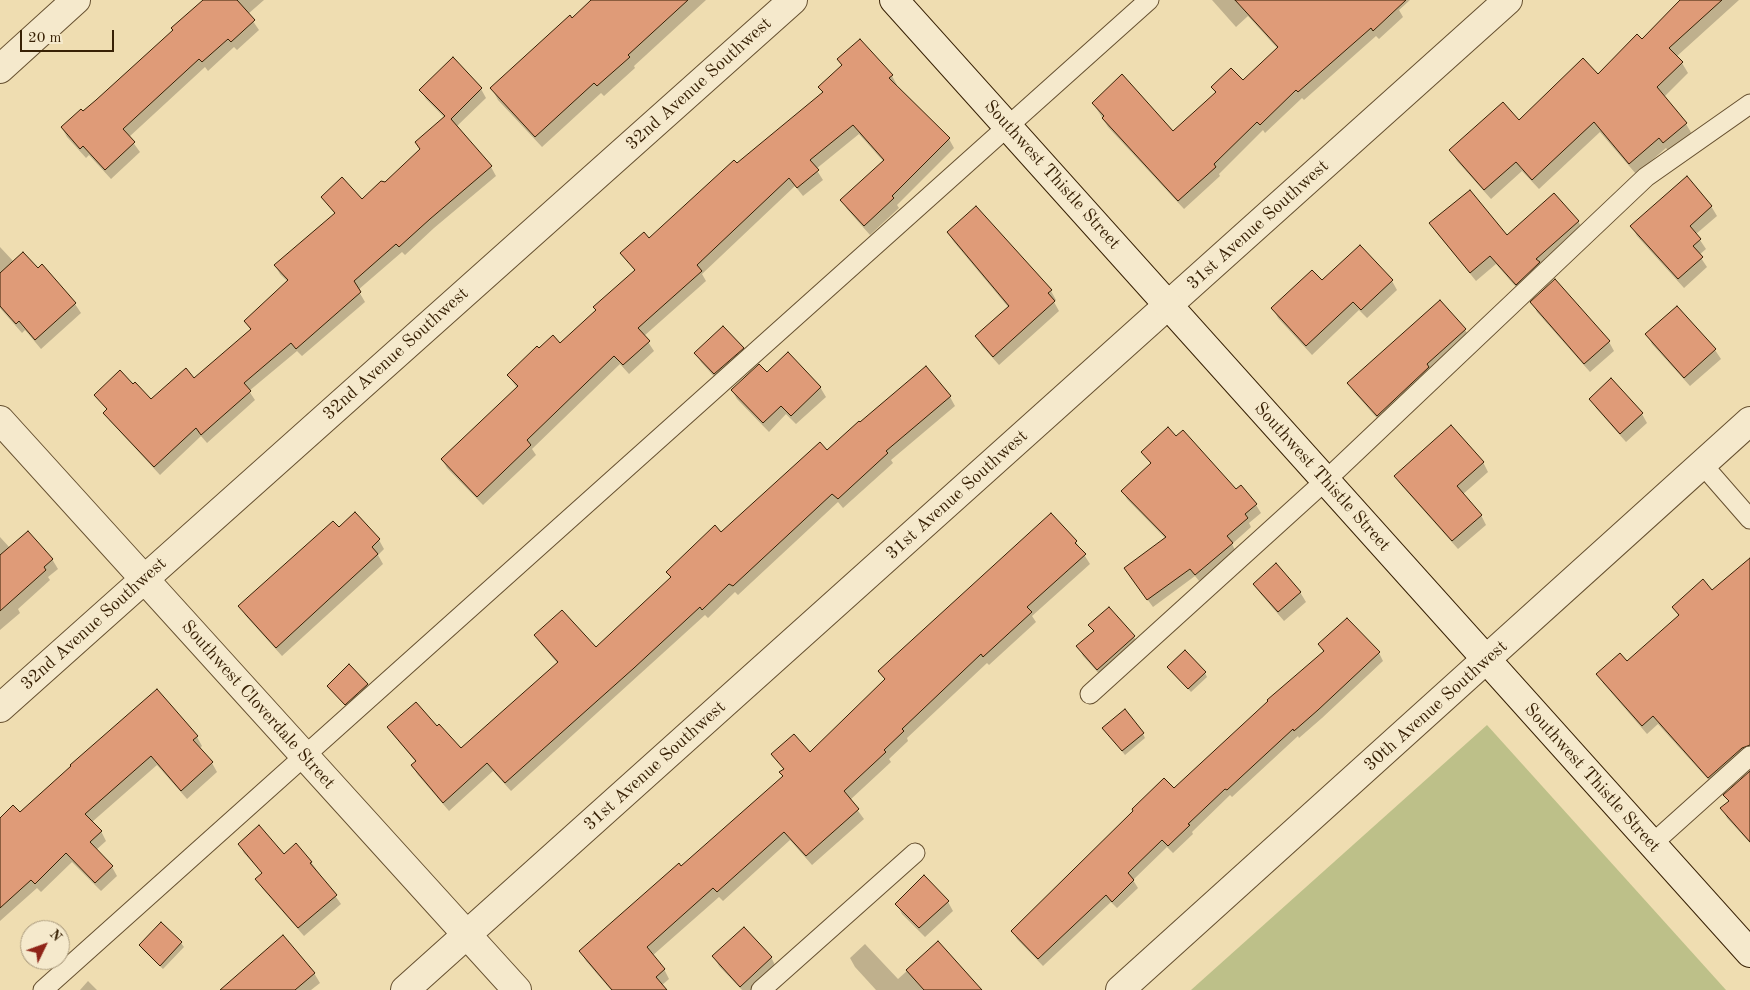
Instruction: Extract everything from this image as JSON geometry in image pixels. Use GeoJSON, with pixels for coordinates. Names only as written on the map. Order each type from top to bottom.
{"type":"FeatureCollection","features":[{"type":"Feature","properties":{"kind":"street"},"geometry":{"type":"LineString","coordinates":[[0,70],[76,0]]}},
{"type":"Feature","properties":{"kind":"street","name":"32nd Avenue Southwest"},"geometry":{"type":"LineString","coordinates":[[0,708],[793,0]]}},
{"type":"Feature","properties":{"kind":"street","name":"Southwest Thistle Street"},"geometry":{"type":"LineString","coordinates":[[894,0],[1750,953]]}},
{"type":"Feature","properties":{"kind":"street","name":"31st Avenue Southwest"},"geometry":{"type":"LineString","coordinates":[[405,990],[1508,0]]}},
{"type":"Feature","properties":{"kind":"street","name":"Southwest Cloverdale Street"},"geometry":{"type":"LineString","coordinates":[[0,420],[517,990]]}},
{"type":"Feature","properties":{"kind":"street","name":"30th Avenue Southwest"},"geometry":{"type":"LineString","coordinates":[[1120,990],[1750,421]]}},
{"type":"Feature","properties":{"kind":"lane"},"geometry":{"type":"LineString","coordinates":[[43,990],[1149,0]]}},
{"type":"Feature","properties":{"kind":"lane"},"geometry":{"type":"LineString","coordinates":[[1090,694],[1325,481],[1646,177],[1750,104]]}},
{"type":"Feature","properties":{"kind":"lane"},"geometry":{"type":"LineString","coordinates":[[1702,464],[1750,519]]}},
{"type":"Feature","properties":{"kind":"lane"},"geometry":{"type":"LineString","coordinates":[[1652,844],[1750,756]]}},
{"type":"Feature","properties":{"kind":"lane"},"geometry":{"type":"LineString","coordinates":[[761,990],[916,853]]}},
{"type":"Feature","properties":{"kind":"green space"},"geometry":{"type":"Polygon","coordinates":[[[1487,725],[1726,990],[1191,990],[1487,725]]]}},
{"type":"Feature","properties":{"kind":"building"},"geometry":{"type":"Polygon","coordinates":[[[203,0],[237,0],[255,20],[231,42],[228,39],[202,62],[199,59],[123,129],[135,142],[105,170],[83,146],[80,149],[61,127],[81,109],[83,111],[96,100],[203,0]]]}},
{"type":"Feature","properties":{"kind":"building"},"geometry":{"type":"Polygon","coordinates":[[[591,0],[688,0],[628,55],[630,57],[597,86],[594,83],[535,137],[490,88],[570,15],[572,18],[591,0]]]}},
{"type":"Feature","properties":{"kind":"building"},"geometry":{"type":"Polygon","coordinates":[[[1235,0],[1406,0],[1373,31],[1371,28],[1298,92],[1296,90],[1260,125],[1257,122],[1214,164],[1216,167],[1178,201],[1102,118],[1104,116],[1092,103],[1122,74],[1173,131],[1216,92],[1211,87],[1231,68],[1243,80],[1278,47],[1235,0]]]}},
{"type":"Feature","properties":{"kind":"building"},"geometry":{"type":"Polygon","coordinates":[[[1680,0],[1722,0],[1669,48],[1683,62],[1657,87],[1687,123],[1663,143],[1659,138],[1629,164],[1594,122],[1532,180],[1516,162],[1484,190],[1449,150],[1503,102],[1519,120],[1583,58],[1598,74],[1637,34],[1642,39],[1680,0]]]}},
{"type":"Feature","properties":{"kind":"building"},"geometry":{"type":"Polygon","coordinates":[[[860,39],[893,75],[889,78],[950,138],[892,196],[894,198],[864,226],[840,200],[884,160],[853,125],[810,160],[819,170],[797,188],[789,178],[697,265],[702,271],[638,328],[650,341],[623,365],[614,356],[527,440],[531,445],[477,497],[441,459],[518,386],[507,375],[537,346],[539,348],[553,335],[560,343],[596,310],[593,307],[635,270],[620,253],[644,232],[649,238],[734,160],[737,163],[823,92],[818,87],[842,65],[837,59],[860,39]]]}},
{"type":"Feature","properties":{"kind":"building"},"geometry":{"type":"Polygon","coordinates":[[[453,57],[482,88],[451,119],[492,166],[399,247],[396,244],[354,281],[361,292],[296,349],[291,343],[244,383],[251,391],[201,435],[196,428],[154,467],[103,413],[107,409],[94,395],[120,370],[151,399],[186,368],[194,378],[251,329],[244,321],[288,280],[274,265],[335,213],[321,197],[342,177],[362,199],[381,181],[385,182],[420,149],[415,142],[445,116],[419,90],[453,57]]]}},
{"type":"Feature","properties":{"kind":"building"},"geometry":{"type":"Polygon","coordinates":[[[1687,176],[1712,206],[1690,226],[1701,239],[1693,246],[1703,257],[1678,279],[1630,226],[1687,176]]]}},
{"type":"Feature","properties":{"kind":"building"},"geometry":{"type":"Polygon","coordinates":[[[1470,190],[1507,235],[1554,193],[1579,221],[1536,259],[1540,262],[1516,285],[1490,256],[1470,273],[1429,223],[1470,190]]]}},
{"type":"Feature","properties":{"kind":"building"},"geometry":{"type":"Polygon","coordinates":[[[976,206],[1052,290],[1048,293],[1055,301],[993,357],[975,336],[1009,306],[947,232],[976,206]]]}},
{"type":"Feature","properties":{"kind":"building"},"geometry":{"type":"Polygon","coordinates":[[[1360,245],[1393,280],[1361,310],[1353,302],[1306,346],[1271,308],[1312,270],[1322,280],[1360,245]]]}},
{"type":"Feature","properties":{"kind":"building"},"geometry":{"type":"Polygon","coordinates":[[[23,252],[38,268],[42,264],[76,303],[35,340],[19,321],[16,324],[0,306],[0,273],[23,252]]]}},
{"type":"Feature","properties":{"kind":"building"},"geometry":{"type":"Polygon","coordinates":[[[1555,279],[1610,341],[1584,364],[1530,302],[1555,279]]]}},
{"type":"Feature","properties":{"kind":"building"},"geometry":{"type":"Polygon","coordinates":[[[1440,300],[1466,329],[1427,364],[1429,367],[1377,416],[1347,383],[1440,300]]]}},
{"type":"Feature","properties":{"kind":"building"},"geometry":{"type":"Polygon","coordinates":[[[1677,306],[1716,349],[1684,378],[1645,334],[1677,306]]]}},
{"type":"Feature","properties":{"kind":"building"},"geometry":{"type":"Polygon","coordinates":[[[723,326],[744,348],[714,374],[694,353],[723,326]]]}},
{"type":"Feature","properties":{"kind":"building"},"geometry":{"type":"Polygon","coordinates":[[[788,352],[821,387],[791,416],[781,406],[763,423],[731,390],[759,364],[767,372],[788,352]]]}},
{"type":"Feature","properties":{"kind":"building"},"geometry":{"type":"Polygon","coordinates":[[[926,366],[951,396],[886,451],[888,453],[838,499],[832,494],[733,586],[729,584],[702,610],[700,607],[505,783],[487,763],[443,803],[411,765],[416,761],[387,727],[416,702],[437,726],[439,724],[461,748],[558,662],[534,635],[562,610],[596,647],[671,577],[666,572],[715,525],[721,532],[820,442],[827,450],[926,366]]]}},
{"type":"Feature","properties":{"kind":"building"},"geometry":{"type":"Polygon","coordinates":[[[1611,378],[1643,413],[1620,434],[1589,399],[1611,378]]]}},
{"type":"Feature","properties":{"kind":"building"},"geometry":{"type":"Polygon","coordinates":[[[1451,425],[1484,462],[1457,486],[1482,515],[1452,541],[1394,476],[1451,425]]]}},
{"type":"Feature","properties":{"kind":"building"},"geometry":{"type":"Polygon","coordinates":[[[1168,427],[1176,436],[1183,430],[1236,489],[1241,485],[1257,504],[1245,514],[1248,518],[1227,536],[1233,543],[1195,575],[1190,569],[1147,600],[1124,568],[1166,537],[1121,491],[1151,463],[1141,452],[1168,427]]]}},
{"type":"Feature","properties":{"kind":"building"},"geometry":{"type":"Polygon","coordinates":[[[355,512],[380,539],[372,547],[378,554],[276,648],[238,606],[333,521],[339,527],[355,512]]]}},
{"type":"Feature","properties":{"kind":"building"},"geometry":{"type":"Polygon","coordinates":[[[1051,513],[1077,541],[1075,543],[1086,554],[1027,607],[1032,612],[983,657],[981,654],[902,729],[904,731],[884,750],[886,752],[844,791],[859,809],[806,856],[784,832],[717,892],[713,888],[647,947],[665,969],[656,977],[667,990],[612,990],[579,951],[679,863],[681,866],[783,776],[779,772],[784,769],[771,754],[794,734],[810,752],[885,679],[878,671],[1051,513]]]}},
{"type":"Feature","properties":{"kind":"building"},"geometry":{"type":"Polygon","coordinates":[[[28,531],[53,559],[44,567],[46,570],[0,611],[0,555],[28,531]]]}},
{"type":"Feature","properties":{"kind":"building"},"geometry":{"type":"Polygon","coordinates":[[[1750,558],[1750,745],[1742,748],[1708,778],[1653,716],[1642,726],[1596,674],[1620,653],[1627,661],[1679,615],[1672,607],[1703,579],[1712,590],[1750,558]]]}},
{"type":"Feature","properties":{"kind":"building"},"geometry":{"type":"Polygon","coordinates":[[[1276,563],[1301,592],[1278,612],[1253,584],[1276,563]]]}},
{"type":"Feature","properties":{"kind":"building"},"geometry":{"type":"Polygon","coordinates":[[[1109,607],[1135,636],[1097,670],[1076,646],[1094,631],[1088,625],[1109,607]]]}},
{"type":"Feature","properties":{"kind":"building"},"geometry":{"type":"Polygon","coordinates":[[[1347,618],[1380,652],[1318,710],[1294,731],[1293,729],[1227,790],[1225,789],[1168,846],[1162,840],[1128,873],[1134,880],[1112,902],[1106,895],[1038,959],[1011,931],[1164,778],[1174,788],[1267,700],[1324,651],[1318,644],[1347,618]]]}},
{"type":"Feature","properties":{"kind":"building"},"geometry":{"type":"Polygon","coordinates":[[[1185,650],[1206,672],[1188,689],[1167,667],[1185,650]]]}},
{"type":"Feature","properties":{"kind":"building"},"geometry":{"type":"Polygon","coordinates":[[[349,664],[368,684],[345,705],[327,686],[349,664]]]}},
{"type":"Feature","properties":{"kind":"building"},"geometry":{"type":"Polygon","coordinates":[[[157,689],[198,736],[193,740],[213,762],[181,791],[151,756],[85,814],[102,831],[90,842],[113,866],[95,883],[66,853],[35,884],[31,880],[0,908],[0,818],[13,805],[20,812],[70,765],[157,689]]]}},
{"type":"Feature","properties":{"kind":"building"},"geometry":{"type":"Polygon","coordinates":[[[1125,709],[1144,733],[1122,751],[1102,728],[1125,709]]]}},
{"type":"Feature","properties":{"kind":"building"},"geometry":{"type":"Polygon","coordinates":[[[1750,771],[1750,842],[1720,808],[1729,801],[1723,795],[1750,771]]]}},
{"type":"Feature","properties":{"kind":"building"},"geometry":{"type":"Polygon","coordinates":[[[259,825],[284,854],[296,843],[337,895],[298,928],[255,879],[262,873],[238,844],[259,825]]]}},
{"type":"Feature","properties":{"kind":"building"},"geometry":{"type":"Polygon","coordinates":[[[924,875],[949,901],[919,928],[895,904],[924,875]]]}},
{"type":"Feature","properties":{"kind":"building"},"geometry":{"type":"Polygon","coordinates":[[[161,922],[182,942],[160,966],[139,945],[161,922]]]}},
{"type":"Feature","properties":{"kind":"building"},"geometry":{"type":"Polygon","coordinates":[[[744,927],[772,957],[740,987],[712,956],[744,927]]]}},
{"type":"Feature","properties":{"kind":"building"},"geometry":{"type":"Polygon","coordinates":[[[283,935],[315,973],[295,990],[220,990],[283,935]]]}},
{"type":"Feature","properties":{"kind":"building"},"geometry":{"type":"Polygon","coordinates":[[[938,941],[982,990],[924,990],[906,970],[938,941]]]}}]}
